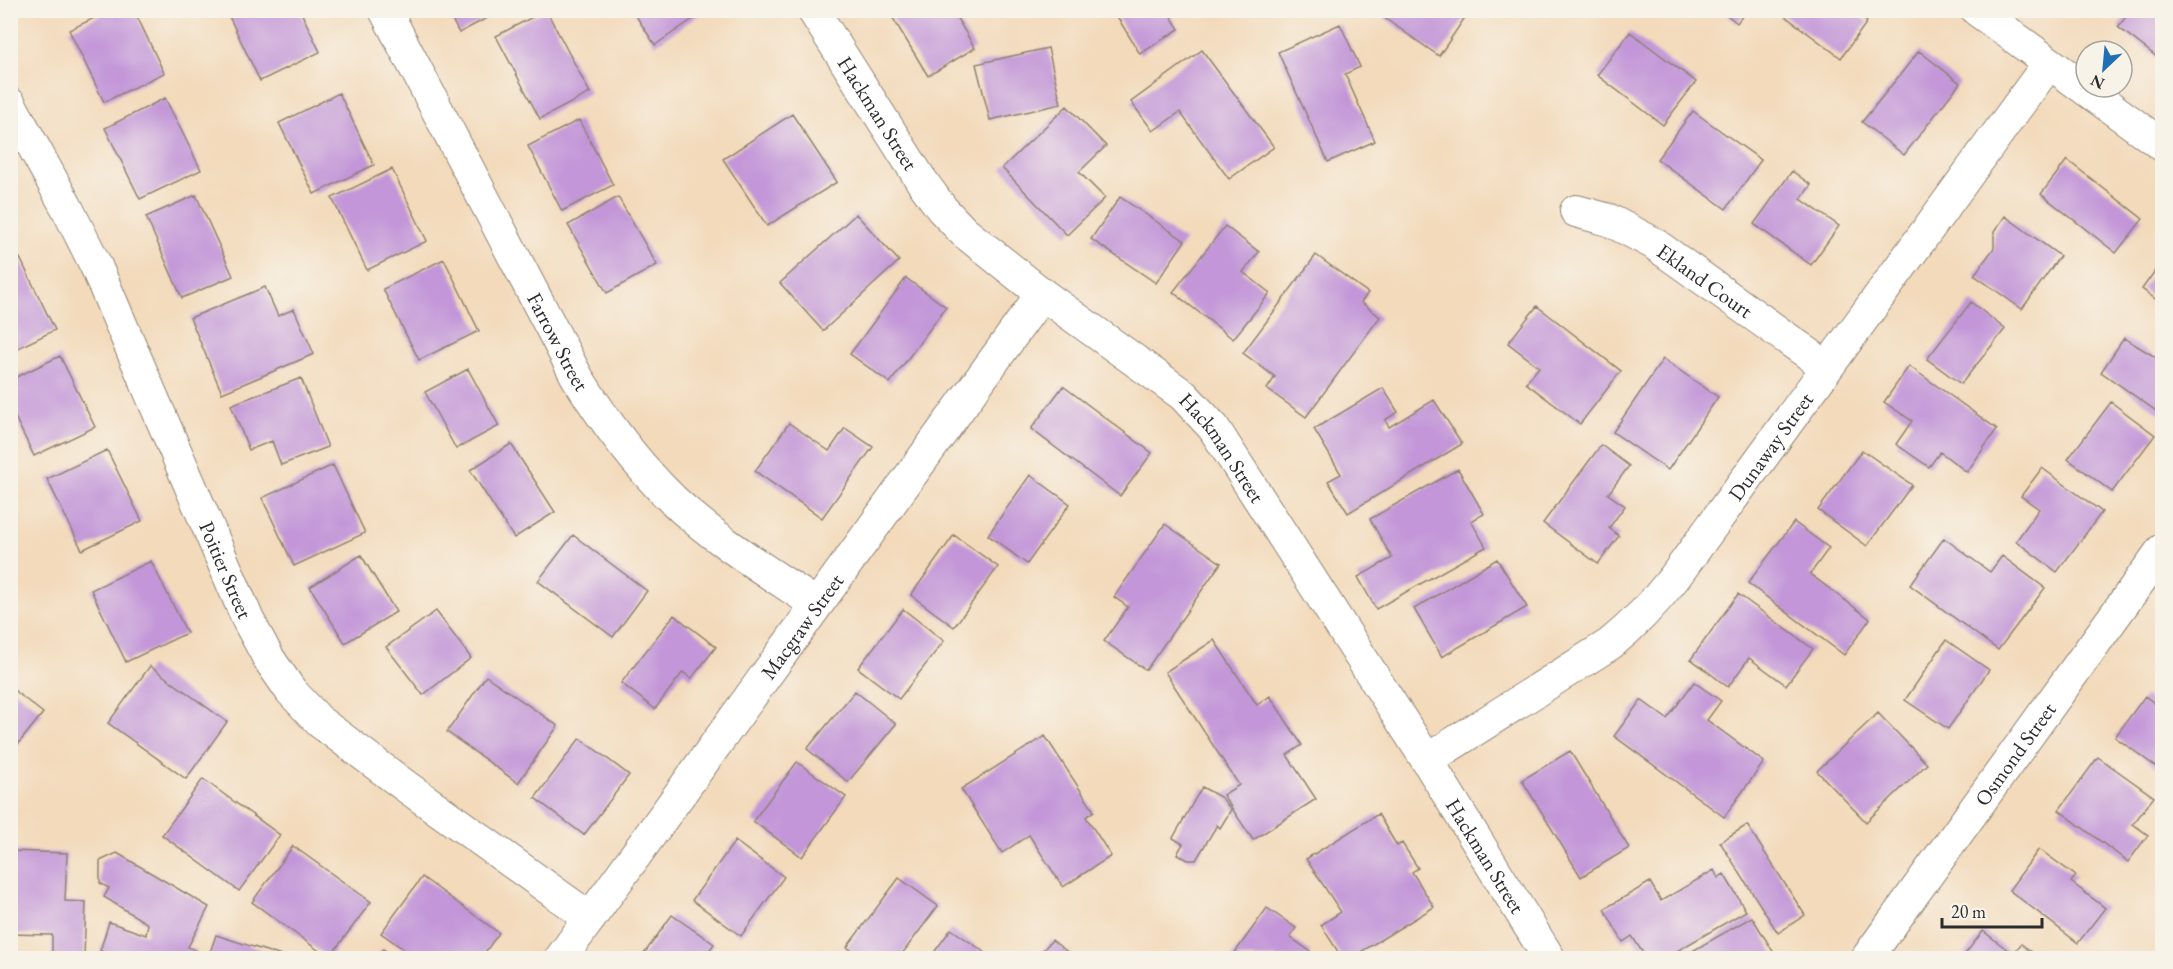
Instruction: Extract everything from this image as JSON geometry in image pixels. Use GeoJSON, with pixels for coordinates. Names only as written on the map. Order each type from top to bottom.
{"type":"FeatureCollection","features":[{"type":"Feature","properties":{"kind":"street","name":"Farrow Street"},"geometry":{"type":"LineString","coordinates":[[385,10],[577,377],[604,422],[637,463],[674,500],[734,548],[816,604]]}},
{"type":"Feature","properties":{"kind":"street","name":"Hackman Street"},"geometry":{"type":"LineString","coordinates":[[813,10],[895,140],[942,208],[981,247],[1042,294],[1183,395],[1213,427],[1427,760],[1549,958]]}},
{"type":"Feature","properties":{"kind":"street"},"geometry":{"type":"LineString","coordinates":[[1977,10],[2163,145]]}},
{"type":"Feature","properties":{"kind":"street","name":"Dunaway Street"},"geometry":{"type":"LineString","coordinates":[[1427,760],[1610,644],[1631,627],[1674,578],[2049,63]]}},
{"type":"Feature","properties":{"kind":"street","name":"Poitier Street"},"geometry":{"type":"LineString","coordinates":[[10,104],[96,266],[248,620],[291,691],[320,722],[360,753],[590,918]]}},
{"type":"Feature","properties":{"kind":"street","name":"Ekland Court"},"geometry":{"type":"LineString","coordinates":[[1576,211],[1609,220],[1653,243],[1827,367]]}},
{"type":"Feature","properties":{"kind":"street","name":"Macgraw Street"},"geometry":{"type":"LineString","coordinates":[[561,958],[1042,294]]}},
{"type":"Feature","properties":{"kind":"street","name":"Osmond Street"},"geometry":{"type":"LineString","coordinates":[[1867,958],[2163,550]]}},
{"type":"Feature","properties":{"kind":"building"},"geometry":{"type":"Polygon","coordinates":[[[111,10],[134,10],[164,73],[104,102],[69,30],[111,10]]]}},
{"type":"Feature","properties":{"kind":"building"},"geometry":{"type":"Polygon","coordinates":[[[226,10],[300,10],[320,52],[260,81],[226,10]]]}},
{"type":"Feature","properties":{"kind":"building"},"geometry":{"type":"Polygon","coordinates":[[[447,10],[502,10],[459,33],[447,10]]]}},
{"type":"Feature","properties":{"kind":"building"},"geometry":{"type":"Polygon","coordinates":[[[546,10],[590,93],[540,119],[496,36],[546,10]]]}},
{"type":"Feature","properties":{"kind":"building"},"geometry":{"type":"Polygon","coordinates":[[[632,10],[706,10],[655,45],[632,10]]]}},
{"type":"Feature","properties":{"kind":"building"},"geometry":{"type":"Polygon","coordinates":[[[888,10],[952,10],[975,48],[928,76],[888,10]]]}},
{"type":"Feature","properties":{"kind":"building"},"geometry":{"type":"Polygon","coordinates":[[[1113,10],[1167,10],[1179,29],[1140,54],[1113,10]]]}},
{"type":"Feature","properties":{"kind":"building"},"geometry":{"type":"Polygon","coordinates":[[[1373,10],[1470,10],[1439,56],[1373,10]]]}},
{"type":"Feature","properties":{"kind":"building"},"geometry":{"type":"Polygon","coordinates":[[[1721,10],[1747,10],[1737,23],[1721,10]]]}},
{"type":"Feature","properties":{"kind":"building"},"geometry":{"type":"Polygon","coordinates":[[[1783,10],[1852,10],[1867,22],[1841,58],[1781,13],[1783,10]]]}},
{"type":"Feature","properties":{"kind":"building"},"geometry":{"type":"Polygon","coordinates":[[[2131,10],[2162,10],[2162,61],[2134,39],[2118,27],[2131,10]]]}},
{"type":"Feature","properties":{"kind":"building"},"geometry":{"type":"Polygon","coordinates":[[[1340,24],[1360,67],[1345,74],[1375,141],[1328,162],[1278,52],[1340,24]]]}},
{"type":"Feature","properties":{"kind":"building"},"geometry":{"type":"Polygon","coordinates":[[[1630,32],[1696,82],[1663,125],[1597,75],[1630,32]]]}},
{"type":"Feature","properties":{"kind":"building"},"geometry":{"type":"Polygon","coordinates":[[[1048,48],[1061,104],[990,120],[976,64],[1048,48]]]}},
{"type":"Feature","properties":{"kind":"building"},"geometry":{"type":"Polygon","coordinates":[[[1202,50],[1274,147],[1229,179],[1180,112],[1153,131],[1131,102],[1202,50]]]}},
{"type":"Feature","properties":{"kind":"building"},"geometry":{"type":"Polygon","coordinates":[[[1919,51],[1960,83],[1904,155],[1862,122],[1919,51]]]}},
{"type":"Feature","properties":{"kind":"building"},"geometry":{"type":"Polygon","coordinates":[[[339,93],[374,165],[314,194],[279,123],[339,93]]]}},
{"type":"Feature","properties":{"kind":"building"},"geometry":{"type":"Polygon","coordinates":[[[165,98],[201,170],[140,199],[105,128],[165,98]]]}},
{"type":"Feature","properties":{"kind":"building"},"geometry":{"type":"Polygon","coordinates":[[[1067,106],[1106,146],[1079,172],[1105,198],[1067,235],[1002,168],[1067,106]]]}},
{"type":"Feature","properties":{"kind":"building"},"geometry":{"type":"Polygon","coordinates":[[[1693,111],[1761,160],[1726,209],[1657,159],[1693,111]]]}},
{"type":"Feature","properties":{"kind":"building"},"geometry":{"type":"Polygon","coordinates":[[[792,114],[837,182],[767,226],[723,159],[792,114]]]}},
{"type":"Feature","properties":{"kind":"building"},"geometry":{"type":"Polygon","coordinates":[[[579,120],[613,185],[562,211],[528,146],[579,120]]]}},
{"type":"Feature","properties":{"kind":"building"},"geometry":{"type":"Polygon","coordinates":[[[2067,160],[2143,219],[2116,253],[2041,194],[2067,160]]]}},
{"type":"Feature","properties":{"kind":"building"},"geometry":{"type":"Polygon","coordinates":[[[392,169],[427,241],[367,270],[332,198],[392,169]]]}},
{"type":"Feature","properties":{"kind":"building"},"geometry":{"type":"Polygon","coordinates":[[[1792,171],[1811,185],[1801,199],[1839,226],[1811,265],[1754,224],[1792,171]]]}},
{"type":"Feature","properties":{"kind":"building"},"geometry":{"type":"Polygon","coordinates":[[[196,195],[233,276],[182,298],[146,217],[196,195]]]}},
{"type":"Feature","properties":{"kind":"building"},"geometry":{"type":"Polygon","coordinates":[[[618,197],[657,265],[607,293],[568,225],[618,197]]]}},
{"type":"Feature","properties":{"kind":"building"},"geometry":{"type":"Polygon","coordinates":[[[1120,197],[1185,241],[1156,283],[1091,239],[1120,197]]]}},
{"type":"Feature","properties":{"kind":"building"},"geometry":{"type":"Polygon","coordinates":[[[856,214],[899,261],[823,331],[780,283],[856,214]]]}},
{"type":"Feature","properties":{"kind":"building"},"geometry":{"type":"Polygon","coordinates":[[[2005,216],[2060,256],[2022,309],[1974,275],[1994,248],[1994,232],[2005,216]]]}},
{"type":"Feature","properties":{"kind":"building"},"geometry":{"type":"Polygon","coordinates":[[[1225,226],[1259,252],[1243,272],[1270,293],[1233,339],[1173,292],[1225,226]]]}},
{"type":"Feature","properties":{"kind":"building"},"geometry":{"type":"Polygon","coordinates":[[[1316,255],[1368,293],[1361,302],[1380,317],[1306,417],[1267,389],[1275,377],[1243,353],[1316,255]]]}},
{"type":"Feature","properties":{"kind":"building"},"geometry":{"type":"Polygon","coordinates":[[[20,258],[55,330],[10,352],[10,263],[20,258]]]}},
{"type":"Feature","properties":{"kind":"building"},"geometry":{"type":"Polygon","coordinates":[[[444,259],[479,331],[419,360],[383,289],[444,259]]]}},
{"type":"Feature","properties":{"kind":"building"},"geometry":{"type":"Polygon","coordinates":[[[2162,261],[2162,304],[2142,289],[2162,261]]]}},
{"type":"Feature","properties":{"kind":"building"},"geometry":{"type":"Polygon","coordinates":[[[906,278],[946,307],[890,383],[850,354],[906,278]]]}},
{"type":"Feature","properties":{"kind":"building"},"geometry":{"type":"Polygon","coordinates":[[[265,287],[278,316],[294,309],[314,354],[222,393],[190,318],[265,287]]]}},
{"type":"Feature","properties":{"kind":"building"},"geometry":{"type":"Polygon","coordinates":[[[1971,302],[2005,329],[1961,384],[1927,359],[1971,302]]]}},
{"type":"Feature","properties":{"kind":"building"},"geometry":{"type":"Polygon","coordinates":[[[1537,306],[1621,371],[1580,424],[1526,383],[1539,367],[1508,343],[1537,306]]]}},
{"type":"Feature","properties":{"kind":"building"},"geometry":{"type":"Polygon","coordinates":[[[2124,338],[2157,358],[2162,352],[2162,415],[2101,372],[2124,338]]]}},
{"type":"Feature","properties":{"kind":"building"},"geometry":{"type":"Polygon","coordinates":[[[60,356],[95,427],[34,456],[10,407],[10,380],[60,356]]]}},
{"type":"Feature","properties":{"kind":"building"},"geometry":{"type":"Polygon","coordinates":[[[1663,359],[1718,397],[1668,470],[1613,432],[1663,359]]]}},
{"type":"Feature","properties":{"kind":"building"},"geometry":{"type":"Polygon","coordinates":[[[1909,366],[1997,429],[1967,472],[1940,452],[1929,467],[1896,444],[1912,421],[1884,402],[1909,366]]]}},
{"type":"Feature","properties":{"kind":"building"},"geometry":{"type":"Polygon","coordinates":[[[468,369],[499,426],[456,449],[425,392],[468,369]]]}},
{"type":"Feature","properties":{"kind":"building"},"geometry":{"type":"Polygon","coordinates":[[[301,378],[328,447],[281,465],[272,441],[249,450],[231,405],[301,378]]]}},
{"type":"Feature","properties":{"kind":"building"},"geometry":{"type":"Polygon","coordinates":[[[1063,386],[1152,453],[1120,496],[1031,429],[1063,386]]]}},
{"type":"Feature","properties":{"kind":"building"},"geometry":{"type":"Polygon","coordinates":[[[1383,388],[1398,412],[1385,420],[1389,427],[1434,400],[1462,444],[1348,513],[1328,481],[1341,474],[1314,429],[1383,388]]]}},
{"type":"Feature","properties":{"kind":"building"},"geometry":{"type":"Polygon","coordinates":[[[2111,402],[2155,435],[2112,492],[2068,459],[2111,402]]]}},
{"type":"Feature","properties":{"kind":"building"},"geometry":{"type":"Polygon","coordinates":[[[789,423],[829,451],[845,428],[873,447],[822,518],[755,471],[789,423]]]}},
{"type":"Feature","properties":{"kind":"building"},"geometry":{"type":"Polygon","coordinates":[[[511,444],[555,512],[514,538],[470,470],[511,444]]]}},
{"type":"Feature","properties":{"kind":"building"},"geometry":{"type":"Polygon","coordinates":[[[1601,445],[1629,466],[1608,494],[1625,506],[1609,528],[1619,536],[1598,564],[1543,523],[1601,445]]]}},
{"type":"Feature","properties":{"kind":"building"},"geometry":{"type":"Polygon","coordinates":[[[107,450],[142,521],[82,550],[47,479],[107,450]]]}},
{"type":"Feature","properties":{"kind":"building"},"geometry":{"type":"Polygon","coordinates":[[[1862,450],[1912,485],[1867,546],[1818,510],[1862,450]]]}},
{"type":"Feature","properties":{"kind":"building"},"geometry":{"type":"Polygon","coordinates":[[[333,465],[365,533],[294,566],[262,498],[333,465]]]}},
{"type":"Feature","properties":{"kind":"building"},"geometry":{"type":"Polygon","coordinates":[[[2042,468],[2102,512],[2057,572],[2016,541],[2039,509],[2021,496],[2042,468]]]}},
{"type":"Feature","properties":{"kind":"building"},"geometry":{"type":"Polygon","coordinates":[[[1458,469],[1484,514],[1471,521],[1486,547],[1376,609],[1358,577],[1392,558],[1370,519],[1458,469]]]}},
{"type":"Feature","properties":{"kind":"building"},"geometry":{"type":"Polygon","coordinates":[[[1030,475],[1070,504],[1027,564],[988,535],[1030,475]]]}},
{"type":"Feature","properties":{"kind":"building"},"geometry":{"type":"Polygon","coordinates":[[[1794,522],[1829,548],[1810,574],[1870,619],[1844,655],[1748,583],[1794,522]]]}},
{"type":"Feature","properties":{"kind":"building"},"geometry":{"type":"Polygon","coordinates":[[[1165,524],[1221,563],[1146,670],[1104,641],[1128,607],[1114,597],[1165,524]]]}},
{"type":"Feature","properties":{"kind":"building"},"geometry":{"type":"Polygon","coordinates":[[[573,535],[647,591],[613,637],[538,581],[573,535]]]}},
{"type":"Feature","properties":{"kind":"building"},"geometry":{"type":"Polygon","coordinates":[[[954,535],[998,567],[954,627],[911,595],[954,535]]]}},
{"type":"Feature","properties":{"kind":"building"},"geometry":{"type":"Polygon","coordinates":[[[1944,538],[1990,572],[2002,556],[2045,588],[1998,650],[1910,585],[1944,538]]]}},
{"type":"Feature","properties":{"kind":"building"},"geometry":{"type":"Polygon","coordinates":[[[361,555],[396,612],[345,643],[310,587],[361,555]]]}},
{"type":"Feature","properties":{"kind":"building"},"geometry":{"type":"Polygon","coordinates":[[[1497,559],[1527,607],[1442,657],[1414,609],[1497,559]]]}},
{"type":"Feature","properties":{"kind":"building"},"geometry":{"type":"Polygon","coordinates":[[[151,561],[187,633],[126,662],[91,590],[151,561]]]}},
{"type":"Feature","properties":{"kind":"building"},"geometry":{"type":"Polygon","coordinates":[[[1738,594],[1813,649],[1786,685],[1749,658],[1728,687],[1691,659],[1738,594]]]}},
{"type":"Feature","properties":{"kind":"building"},"geometry":{"type":"Polygon","coordinates":[[[903,609],[944,641],[899,699],[858,668],[903,609]]]}},
{"type":"Feature","properties":{"kind":"building"},"geometry":{"type":"Polygon","coordinates":[[[436,611],[471,658],[423,695],[386,647],[436,611]]]}},
{"type":"Feature","properties":{"kind":"building"},"geometry":{"type":"Polygon","coordinates":[[[674,615],[716,647],[691,679],[683,672],[655,709],[621,683],[674,615]]]}},
{"type":"Feature","properties":{"kind":"building"},"geometry":{"type":"Polygon","coordinates":[[[1214,640],[1257,705],[1270,696],[1302,745],[1287,755],[1316,799],[1253,840],[1223,795],[1239,785],[1165,672],[1214,640]]]}},
{"type":"Feature","properties":{"kind":"building"},"geometry":{"type":"Polygon","coordinates":[[[1946,640],[1989,670],[1948,729],[1905,700],[1946,640]]]}},
{"type":"Feature","properties":{"kind":"building"},"geometry":{"type":"Polygon","coordinates":[[[150,666],[227,722],[186,779],[108,723],[150,666]]]}},
{"type":"Feature","properties":{"kind":"building"},"geometry":{"type":"Polygon","coordinates":[[[486,676],[558,726],[518,783],[447,732],[486,676]]]}},
{"type":"Feature","properties":{"kind":"building"},"geometry":{"type":"Polygon","coordinates":[[[1694,682],[1721,701],[1707,720],[1764,762],[1724,817],[1614,736],[1641,700],[1667,719],[1694,682]]]}},
{"type":"Feature","properties":{"kind":"building"},"geometry":{"type":"Polygon","coordinates":[[[10,687],[43,713],[10,754],[10,687]]]}},
{"type":"Feature","properties":{"kind":"building"},"geometry":{"type":"Polygon","coordinates":[[[855,691],[896,724],[848,782],[807,749],[855,691]]]}},
{"type":"Feature","properties":{"kind":"building"},"geometry":{"type":"Polygon","coordinates":[[[2145,696],[2162,709],[2162,771],[2115,737],[2145,696]]]}},
{"type":"Feature","properties":{"kind":"building"},"geometry":{"type":"Polygon","coordinates":[[[1878,713],[1927,764],[1866,822],[1817,771],[1878,713]]]}},
{"type":"Feature","properties":{"kind":"building"},"geometry":{"type":"Polygon","coordinates":[[[1045,736],[1094,811],[1086,817],[1111,856],[1063,887],[1029,835],[1002,853],[961,789],[1045,736]]]}},
{"type":"Feature","properties":{"kind":"building"},"geometry":{"type":"Polygon","coordinates":[[[580,738],[629,775],[584,835],[535,798],[580,738]]]}},
{"type":"Feature","properties":{"kind":"building"},"geometry":{"type":"Polygon","coordinates":[[[1570,751],[1629,848],[1581,877],[1522,780],[1570,751]]]}},
{"type":"Feature","properties":{"kind":"building"},"geometry":{"type":"Polygon","coordinates":[[[2098,757],[2154,797],[2133,824],[2148,835],[2128,862],[2059,810],[2098,757]]]}},
{"type":"Feature","properties":{"kind":"building"},"geometry":{"type":"Polygon","coordinates":[[[797,762],[846,797],[802,857],[753,821],[797,762]]]}},
{"type":"Feature","properties":{"kind":"building"},"geometry":{"type":"Polygon","coordinates":[[[203,779],[280,835],[239,891],[162,835],[203,779]]]}},
{"type":"Feature","properties":{"kind":"building"},"geometry":{"type":"Polygon","coordinates":[[[1202,787],[1222,798],[1231,810],[1220,828],[1217,825],[1196,860],[1188,860],[1177,854],[1183,844],[1173,838],[1202,787]]]}},
{"type":"Feature","properties":{"kind":"building"},"geometry":{"type":"Polygon","coordinates":[[[1378,814],[1397,846],[1402,843],[1418,868],[1412,872],[1434,907],[1351,958],[1342,958],[1321,925],[1341,912],[1306,859],[1378,814]]]}},
{"type":"Feature","properties":{"kind":"building"},"geometry":{"type":"Polygon","coordinates":[[[1747,825],[1805,915],[1778,933],[1720,842],[1747,825]]]}},
{"type":"Feature","properties":{"kind":"building"},"geometry":{"type":"Polygon","coordinates":[[[735,841],[784,877],[741,936],[692,900],[735,841]]]}},
{"type":"Feature","properties":{"kind":"building"},"geometry":{"type":"Polygon","coordinates":[[[293,846],[371,902],[329,958],[252,902],[293,846]]]}},
{"type":"Feature","properties":{"kind":"building"},"geometry":{"type":"Polygon","coordinates":[[[2039,849],[2076,876],[2071,882],[2105,908],[2078,943],[2009,890],[2039,849]]]}},
{"type":"Feature","properties":{"kind":"building"},"geometry":{"type":"Polygon","coordinates":[[[10,851],[67,853],[65,901],[86,902],[84,958],[52,958],[52,935],[10,934],[10,851]]]}},
{"type":"Feature","properties":{"kind":"building"},"geometry":{"type":"Polygon","coordinates":[[[117,853],[209,907],[188,947],[197,951],[195,958],[122,958],[100,951],[109,922],[146,935],[148,924],[104,897],[109,888],[100,883],[100,861],[117,853]]]}},
{"type":"Feature","properties":{"kind":"building"},"geometry":{"type":"Polygon","coordinates":[[[1714,870],[1718,878],[1724,874],[1746,911],[1665,958],[1646,958],[1632,936],[1623,942],[1604,909],[1650,882],[1661,901],[1714,870]]]}},
{"type":"Feature","properties":{"kind":"building"},"geometry":{"type":"Polygon","coordinates":[[[422,877],[499,933],[481,958],[416,958],[381,933],[422,877]]]}},
{"type":"Feature","properties":{"kind":"building"},"geometry":{"type":"Polygon","coordinates":[[[899,878],[938,906],[899,958],[862,958],[847,947],[899,878]]]}},
{"type":"Feature","properties":{"kind":"building"},"geometry":{"type":"Polygon","coordinates":[[[1267,908],[1296,928],[1290,937],[1311,952],[1306,958],[1231,958],[1267,908]]]}},
{"type":"Feature","properties":{"kind":"building"},"geometry":{"type":"Polygon","coordinates":[[[672,915],[714,944],[704,958],[641,958],[672,915]]]}},
{"type":"Feature","properties":{"kind":"building"},"geometry":{"type":"Polygon","coordinates":[[[1752,917],[1777,958],[1680,958],[1752,917]]]}},
{"type":"Feature","properties":{"kind":"building"},"geometry":{"type":"Polygon","coordinates":[[[951,929],[993,958],[930,958],[951,929]]]}},
{"type":"Feature","properties":{"kind":"building"},"geometry":{"type":"Polygon","coordinates":[[[1983,931],[2013,954],[2021,944],[2040,958],[1962,958],[1983,931]]]}},
{"type":"Feature","properties":{"kind":"building"},"geometry":{"type":"Polygon","coordinates":[[[216,935],[288,958],[208,958],[216,935]]]}},
{"type":"Feature","properties":{"kind":"building"},"geometry":{"type":"Polygon","coordinates":[[[1052,940],[1075,958],[1036,958],[1052,940]]]}},
{"type":"Feature","properties":{"kind":"building"},"geometry":{"type":"Polygon","coordinates":[[[383,949],[395,958],[375,958],[383,949]]]}}]}
